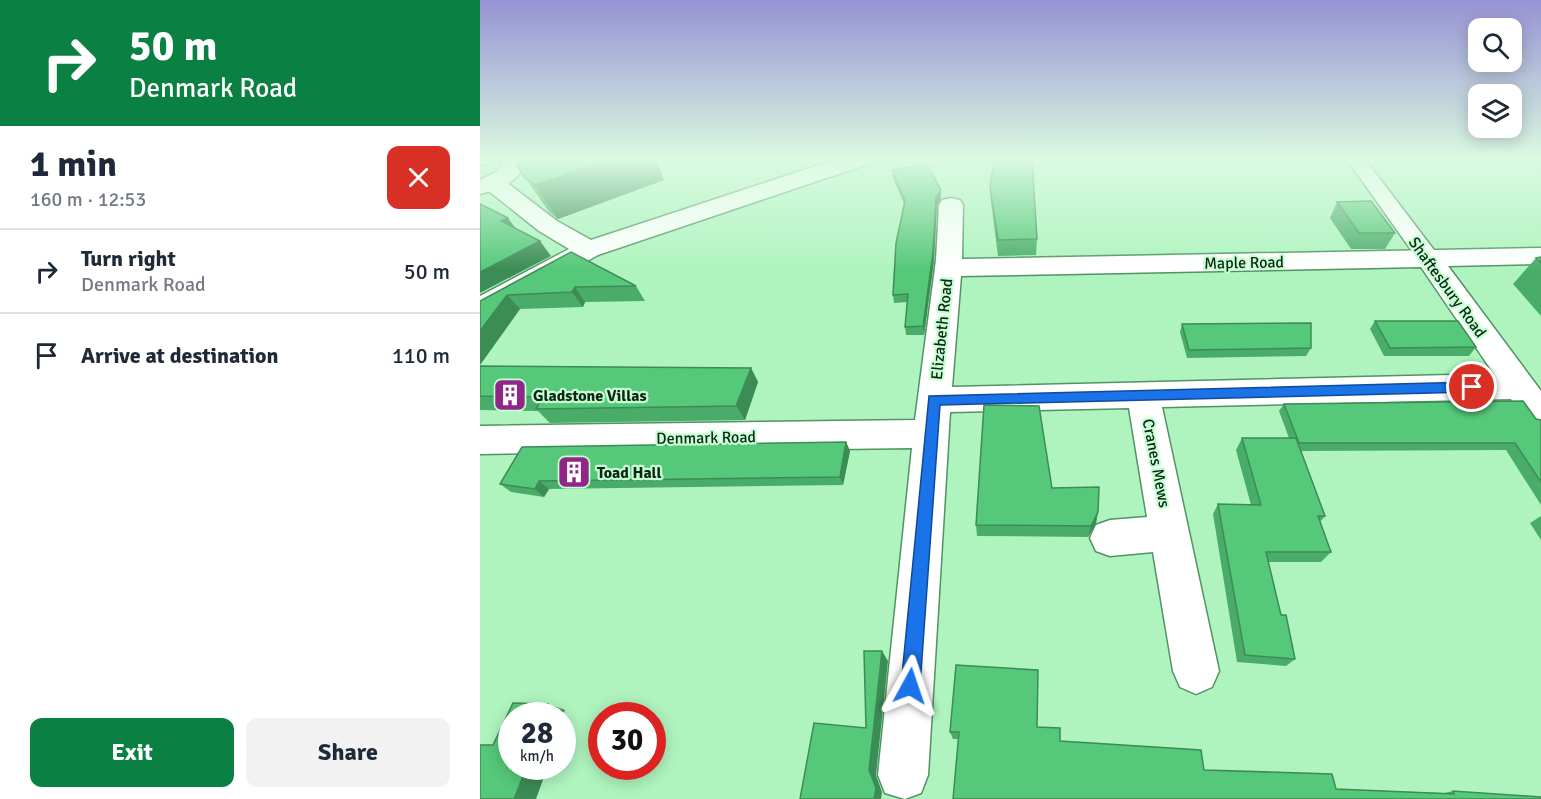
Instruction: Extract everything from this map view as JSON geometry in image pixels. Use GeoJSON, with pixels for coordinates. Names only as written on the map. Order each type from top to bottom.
{"type":"FeatureCollection","features":[{"type":"Feature","properties":{"kind":"street"},"geometry":{"type":"LineString","coordinates":[[502,195],[548,226],[589,249]]}},
{"type":"Feature","properties":{"kind":"street"},"geometry":{"type":"LineString","coordinates":[[480,308],[589,249],[751,195]]}},
{"type":"Feature","properties":{"kind":"street","name":"Shaftesbury Road"},"geometry":{"type":"LineString","coordinates":[[1382,195],[1541,416]]}},
{"type":"Feature","properties":{"kind":"street","name":"Elizabeth Road"},"geometry":{"type":"LineString","coordinates":[[901,787],[951,205]]}},
{"type":"Feature","properties":{"kind":"street","name":"Maple Road"},"geometry":{"type":"LineString","coordinates":[[947,268],[1541,256]]}},
{"type":"Feature","properties":{"kind":"street","name":"Denmark Road"},"geometry":{"type":"LineString","coordinates":[[480,440],[933,417],[1143,394],[1519,386]]}},
{"type":"Feature","properties":{"kind":"street","name":"Cranes Mews"},"geometry":{"type":"LineString","coordinates":[[1143,394],[1196,671]]}},
{"type":"Feature","properties":{"kind":"street","name":"Cranes Mews"},"geometry":{"type":"LineString","coordinates":[[1110,538],[1170,533]]}},
{"type":"Feature","properties":{"kind":"building"},"geometry":{"type":"Polygon","coordinates":[[[903,195],[937,195],[933,252],[923,326],[905,327],[908,294],[893,295],[896,243],[905,201],[903,195]]]}},
{"type":"Feature","properties":{"kind":"building"},"geometry":{"type":"Polygon","coordinates":[[[991,195],[1034,195],[1037,239],[998,240],[991,195]]]}},
{"type":"Feature","properties":{"kind":"building"},"geometry":{"type":"Polygon","coordinates":[[[1371,201],[1395,233],[1359,233],[1337,202],[1371,201]]]}},
{"type":"Feature","properties":{"kind":"building"},"geometry":{"type":"Polygon","coordinates":[[[480,204],[508,218],[501,221],[540,241],[480,272],[480,204]]]}},
{"type":"Feature","properties":{"kind":"building"},"geometry":{"type":"Polygon","coordinates":[[[571,252],[636,286],[575,287],[572,292],[507,295],[480,331],[480,301],[571,252]]]}},
{"type":"Feature","properties":{"kind":"building"},"geometry":{"type":"Polygon","coordinates":[[[1375,321],[1458,321],[1476,347],[1390,348],[1375,321]]]}},
{"type":"Feature","properties":{"kind":"building"},"geometry":{"type":"Polygon","coordinates":[[[1311,323],[1311,348],[1189,350],[1182,324],[1311,323]]]}},
{"type":"Feature","properties":{"kind":"building"},"geometry":{"type":"Polygon","coordinates":[[[480,366],[751,368],[736,406],[536,409],[543,397],[480,396],[480,366]]]}},
{"type":"Feature","properties":{"kind":"building"},"geometry":{"type":"Polygon","coordinates":[[[1523,401],[1536,419],[1541,420],[1541,482],[1515,443],[1299,443],[1284,404],[1523,401]]]}},
{"type":"Feature","properties":{"kind":"building"},"geometry":{"type":"Polygon","coordinates":[[[984,405],[1039,406],[1052,488],[1099,487],[1098,512],[1091,526],[976,525],[984,405]]]}},
{"type":"Feature","properties":{"kind":"building"},"geometry":{"type":"Polygon","coordinates":[[[1242,438],[1296,438],[1325,516],[1318,516],[1331,552],[1266,552],[1281,615],[1286,615],[1295,659],[1245,655],[1218,504],[1261,505],[1242,438]]]}},
{"type":"Feature","properties":{"kind":"building"},"geometry":{"type":"Polygon","coordinates":[[[846,442],[840,477],[539,481],[535,489],[500,484],[522,447],[846,442]]]}},
{"type":"Feature","properties":{"kind":"building"},"geometry":{"type":"Polygon","coordinates":[[[864,651],[882,651],[869,770],[876,788],[874,799],[800,799],[814,723],[866,728],[864,651]]]}},
{"type":"Feature","properties":{"kind":"building"},"geometry":{"type":"Polygon","coordinates":[[[956,665],[1038,670],[1037,727],[1060,728],[1060,741],[1201,750],[1204,770],[1332,774],[1336,789],[1454,794],[1453,791],[1541,797],[1541,799],[953,799],[959,732],[950,732],[956,665]]]}},
{"type":"Feature","properties":{"kind":"building"},"geometry":{"type":"Polygon","coordinates":[[[498,734],[498,780],[521,780],[514,799],[480,799],[480,745],[493,745],[498,734]]]}},
{"type":"Feature","properties":{"kind":"place","name":"Gladstone Villas"},"geometry":{"type":"Point","coordinates":[510,395]}},
{"type":"Feature","properties":{"kind":"place","name":"Toad Hall"},"geometry":{"type":"Point","coordinates":[574,472]}},
{"type":"Feature","properties":{"kind":"route"},"geometry":{"type":"LineString","coordinates":[[910,686],[934,400],[1472,387]]}}]}
